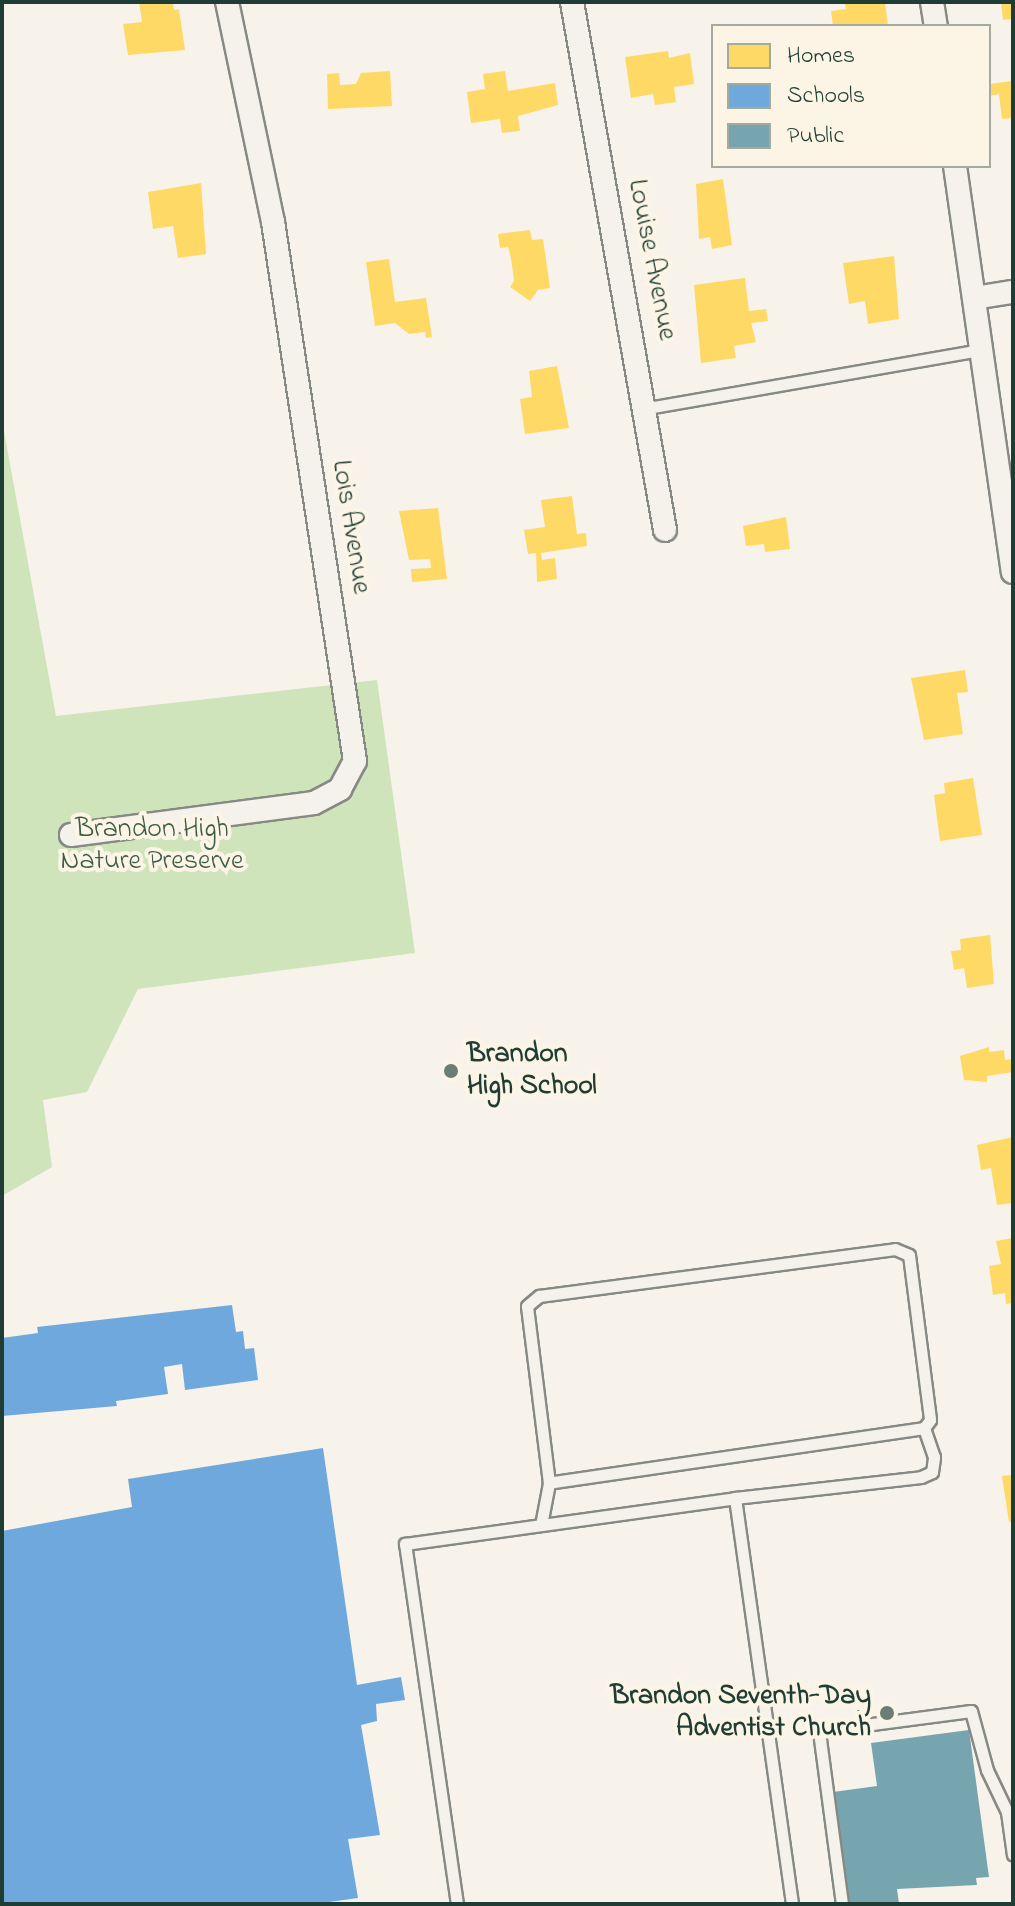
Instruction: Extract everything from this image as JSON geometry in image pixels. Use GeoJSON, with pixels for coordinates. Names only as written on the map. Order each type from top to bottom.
{"type":"FeatureCollection","features":[{"type":"Feature","properties":{"kind":"street","name":"Lois Avenue"},"geometry":{"type":"LineString","coordinates":[[71,835],[314,803],[340,789],[355,761],[273,222],[227,2]]}},
{"type":"Feature","properties":{"kind":"street","name":"Louise Avenue"},"geometry":{"type":"LineString","coordinates":[[572,2],[648,408],[665,530]]}},
{"type":"Feature","properties":{"kind":"street"},"geometry":{"type":"LineString","coordinates":[[932,2],[936,24]]}},
{"type":"Feature","properties":{"kind":"street"},"geometry":{"type":"LineString","coordinates":[[955,168],[1013,572]]}},
{"type":"Feature","properties":{"kind":"street"},"geometry":{"type":"LineString","coordinates":[[974,298],[1013,292]]}},
{"type":"Feature","properties":{"kind":"lane"},"geometry":{"type":"LineString","coordinates":[[648,408],[981,350]]}},
{"type":"Feature","properties":{"kind":"lane"},"geometry":{"type":"LineString","coordinates":[[541,1525],[549,1483],[527,1306],[539,1296],[895,1249],[909,1255],[930,1420],[924,1428],[549,1483]]}},
{"type":"Feature","properties":{"kind":"lane"},"geometry":{"type":"LineString","coordinates":[[457,1904],[405,1544],[735,1498],[921,1477],[932,1472],[934,1457],[924,1428]]}},
{"type":"Feature","properties":{"kind":"lane"},"geometry":{"type":"LineString","coordinates":[[735,1498],[792,1904]]}},
{"type":"Feature","properties":{"kind":"lane"},"geometry":{"type":"LineString","coordinates":[[842,1904],[819,1731],[971,1711],[987,1770],[1007,1812],[1013,1855]]}},
{"type":"Feature","properties":{"kind":"green space","name":"Brandon High Nature Preserve"},"geometry":{"type":"Polygon","coordinates":[[[2,420],[56,716],[377,680],[415,953],[138,989],[87,1092],[43,1100],[52,1167],[2,1196],[2,420]]]}},
{"type":"Feature","properties":{"kind":"building: Homes"},"geometry":{"type":"Polygon","coordinates":[[[139,2],[173,2],[174,10],[179,9],[185,50],[128,55],[123,24],[142,22],[139,2]]]}},
{"type":"Feature","properties":{"kind":"building: Homes"},"geometry":{"type":"Polygon","coordinates":[[[885,2],[888,24],[833,24],[831,11],[846,9],[845,4],[885,2]]]}},
{"type":"Feature","properties":{"kind":"building: Homes"},"geometry":{"type":"Polygon","coordinates":[[[1001,2],[1013,2],[1013,19],[1003,20],[1001,2]]]}},
{"type":"Feature","properties":{"kind":"building: Homes"},"geometry":{"type":"Polygon","coordinates":[[[668,51],[669,58],[690,53],[694,84],[674,87],[676,102],[655,105],[653,94],[631,98],[625,57],[668,51]]]}},
{"type":"Feature","properties":{"kind":"building: Homes"},"geometry":{"type":"Polygon","coordinates":[[[390,71],[392,106],[328,109],[327,74],[339,73],[340,85],[356,84],[361,73],[390,71]]]}},
{"type":"Feature","properties":{"kind":"building: Homes"},"geometry":{"type":"Polygon","coordinates":[[[505,71],[508,91],[555,83],[558,105],[518,116],[520,131],[502,133],[500,119],[471,123],[467,92],[485,89],[483,74],[505,71]]]}},
{"type":"Feature","properties":{"kind":"building: Homes"},"geometry":{"type":"Polygon","coordinates":[[[1013,81],[1013,118],[1002,119],[999,94],[991,96],[991,84],[1013,81]]]}},
{"type":"Feature","properties":{"kind":"building: Homes"},"geometry":{"type":"Polygon","coordinates":[[[723,179],[732,245],[712,249],[710,237],[699,239],[696,184],[723,179]]]}},
{"type":"Feature","properties":{"kind":"building: Homes"},"geometry":{"type":"Polygon","coordinates":[[[201,183],[206,254],[178,258],[173,226],[153,229],[148,192],[201,183]]]}},
{"type":"Feature","properties":{"kind":"building: Homes"},"geometry":{"type":"Polygon","coordinates":[[[530,230],[532,240],[543,239],[550,288],[538,290],[530,301],[510,287],[514,281],[511,258],[508,247],[500,248],[498,234],[530,230]]]}},
{"type":"Feature","properties":{"kind":"building: Homes"},"geometry":{"type":"Polygon","coordinates":[[[894,256],[899,319],[868,324],[865,301],[849,304],[843,263],[894,256]]]}},
{"type":"Feature","properties":{"kind":"building: Homes"},"geometry":{"type":"Polygon","coordinates":[[[389,259],[395,302],[426,298],[432,337],[426,338],[425,332],[409,334],[395,323],[375,326],[366,262],[389,259]]]}},
{"type":"Feature","properties":{"kind":"building: Homes"},"geometry":{"type":"Polygon","coordinates":[[[745,278],[749,311],[766,309],[768,321],[751,323],[756,342],[734,346],[736,358],[701,363],[694,285],[745,278]]]}},
{"type":"Feature","properties":{"kind":"building: Homes"},"geometry":{"type":"Polygon","coordinates":[[[557,366],[569,428],[525,434],[520,399],[532,397],[529,371],[557,366]]]}},
{"type":"Feature","properties":{"kind":"building: Homes"},"geometry":{"type":"Polygon","coordinates":[[[572,496],[577,534],[586,533],[587,546],[541,553],[542,560],[555,558],[557,579],[537,582],[536,553],[528,554],[524,530],[545,527],[541,500],[572,496]]]}},
{"type":"Feature","properties":{"kind":"building: Homes"},"geometry":{"type":"Polygon","coordinates":[[[438,508],[447,579],[412,582],[411,569],[431,568],[430,559],[409,560],[399,511],[438,508]]]}},
{"type":"Feature","properties":{"kind":"building: Homes"},"geometry":{"type":"Polygon","coordinates":[[[786,517],[790,549],[765,552],[764,544],[746,546],[743,526],[786,517]]]}},
{"type":"Feature","properties":{"kind":"building: Homes"},"geometry":{"type":"Polygon","coordinates":[[[965,670],[968,692],[957,693],[963,734],[924,740],[911,678],[965,670]]]}},
{"type":"Feature","properties":{"kind":"building: Homes"},"geometry":{"type":"Polygon","coordinates":[[[973,778],[982,835],[940,841],[934,795],[945,793],[944,783],[973,778]]]}},
{"type":"Feature","properties":{"kind":"building: Homes"},"geometry":{"type":"Polygon","coordinates":[[[990,935],[994,984],[967,988],[964,968],[954,970],[951,951],[961,950],[960,939],[990,935]]]}},
{"type":"Feature","properties":{"kind":"building: Homes"},"geometry":{"type":"Polygon","coordinates":[[[989,1047],[989,1052],[1004,1050],[1005,1060],[1013,1059],[1013,1072],[987,1076],[987,1082],[964,1080],[960,1056],[989,1047]]]}},
{"type":"Feature","properties":{"kind":"building: Homes"},"geometry":{"type":"Polygon","coordinates":[[[1013,1137],[1013,1203],[997,1205],[991,1168],[981,1170],[977,1145],[1013,1137]]]}},
{"type":"Feature","properties":{"kind":"building: Homes"},"geometry":{"type":"Polygon","coordinates":[[[1013,1238],[1013,1303],[1006,1304],[1005,1293],[993,1295],[989,1266],[1001,1264],[996,1241],[1013,1238]]]}},
{"type":"Feature","properties":{"kind":"building: Homes"},"geometry":{"type":"Polygon","coordinates":[[[1013,1475],[1013,1521],[1009,1522],[1002,1476],[1013,1475]]]}},
{"type":"Feature","properties":{"kind":"building: Schools"},"geometry":{"type":"Polygon","coordinates":[[[232,1305],[236,1332],[243,1331],[245,1349],[254,1348],[258,1380],[185,1390],[182,1364],[164,1367],[168,1394],[116,1401],[117,1406],[2,1416],[2,1338],[38,1333],[37,1327],[232,1305]]]}},
{"type":"Feature","properties":{"kind":"building: Schools"},"geometry":{"type":"Polygon","coordinates":[[[323,1448],[357,1685],[401,1677],[405,1700],[376,1704],[377,1721],[361,1725],[380,1835],[348,1839],[358,1898],[315,1904],[2,1904],[2,1531],[132,1507],[128,1479],[323,1448]]]}},
{"type":"Feature","properties":{"kind":"building: Public"},"geometry":{"type":"Polygon","coordinates":[[[969,1730],[989,1877],[976,1878],[977,1885],[897,1889],[899,1904],[848,1904],[833,1792],[877,1786],[871,1743],[969,1730]]]}},
{"type":"Feature","properties":{"kind":"place","name":"Brandon High School"},"geometry":{"type":"Point","coordinates":[451,1071]}},
{"type":"Feature","properties":{"kind":"place","name":"Brandon Seventh-Day Adventist Church"},"geometry":{"type":"Point","coordinates":[887,1713]}}]}
